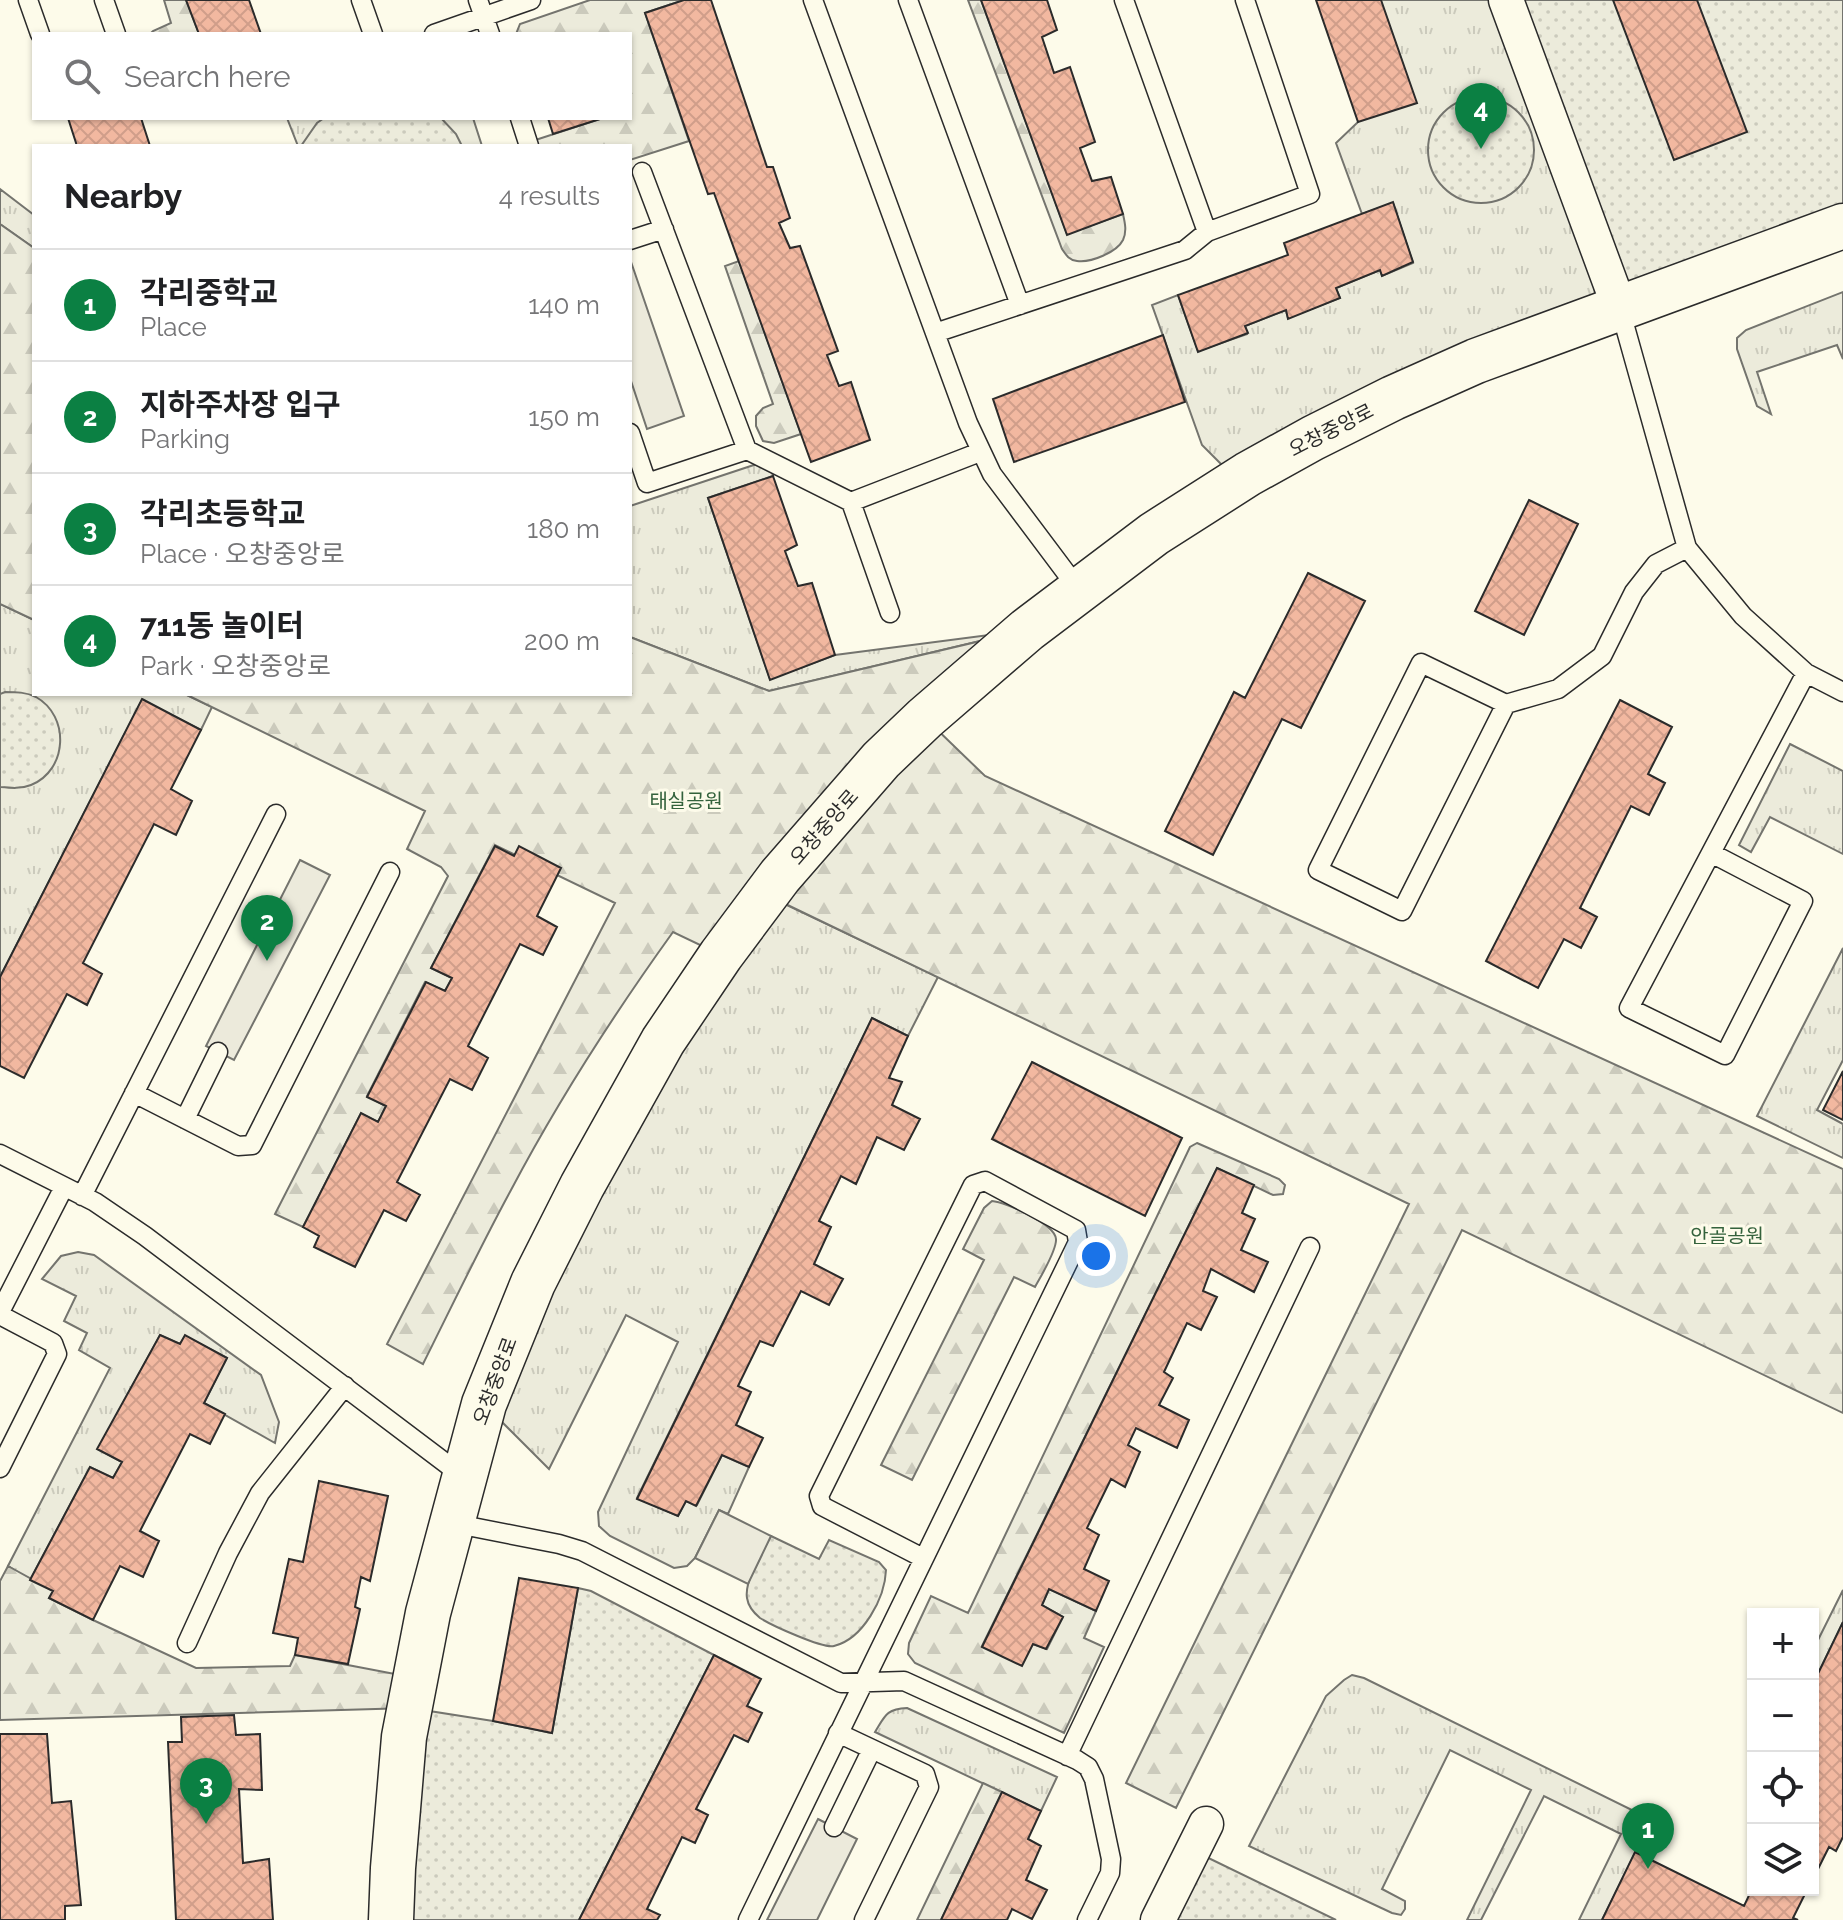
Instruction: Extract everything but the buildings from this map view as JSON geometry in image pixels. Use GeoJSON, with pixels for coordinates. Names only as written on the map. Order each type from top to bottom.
{"type":"FeatureCollection","features":[{"type":"Feature","properties":{"kind":"street"},"geometry":{"type":"LineString","coordinates":[[1506,0],[1620,309]]}},
{"type":"Feature","properties":{"kind":"street","name":"오창중앙로"},"geometry":{"type":"LineString","coordinates":[[391,1920],[404,1737],[428,1613],[484,1404],[533,1283],[582,1186],[663,1041],[721,955],[780,876],[881,760],[1027,630],[1154,534],[1248,474],[1393,398],[1476,361],[1843,226]]}},
{"type":"Feature","properties":{"kind":"street"},"geometry":{"type":"LineString","coordinates":[[1158,1920],[1206,1824]]}},
{"type":"Feature","properties":{"kind":"lane"},"geometry":{"type":"LineString","coordinates":[[28,0],[39,32]]}},
{"type":"Feature","properties":{"kind":"lane"},"geometry":{"type":"LineString","coordinates":[[104,0],[115,32]]}},
{"type":"Feature","properties":{"kind":"lane"},"geometry":{"type":"LineString","coordinates":[[361,0],[372,32]]}},
{"type":"Feature","properties":{"kind":"lane"},"geometry":{"type":"LineString","coordinates":[[440,32],[531,0]]}},
{"type":"Feature","properties":{"kind":"lane"},"geometry":{"type":"LineString","coordinates":[[813,0],[980,452],[992,474],[1079,590]]}},
{"type":"Feature","properties":{"kind":"lane"},"geometry":{"type":"LineString","coordinates":[[908,0],[1020,305]]}},
{"type":"Feature","properties":{"kind":"lane"},"geometry":{"type":"LineString","coordinates":[[1124,0],[1207,232]]}},
{"type":"Feature","properties":{"kind":"lane"},"geometry":{"type":"LineString","coordinates":[[935,333],[1185,250],[1207,232],[1310,194],[1245,0]]}},
{"type":"Feature","properties":{"kind":"lane"},"geometry":{"type":"LineString","coordinates":[[521,120],[528,144]]}},
{"type":"Feature","properties":{"kind":"lane"},"geometry":{"type":"LineString","coordinates":[[642,172],[747,450],[851,502],[890,613]]}},
{"type":"Feature","properties":{"kind":"lane"},"geometry":{"type":"LineString","coordinates":[[632,239],[664,229]]}},
{"type":"Feature","properties":{"kind":"lane"},"geometry":{"type":"LineString","coordinates":[[1620,309],[1687,548],[1743,616],[1806,673],[1843,692]]}},
{"type":"Feature","properties":{"kind":"lane"},"geometry":{"type":"LineString","coordinates":[[632,439],[647,483],[747,450]]}},
{"type":"Feature","properties":{"kind":"lane"},"geometry":{"type":"LineString","coordinates":[[851,502],[980,452]]}},
{"type":"Feature","properties":{"kind":"lane"},"geometry":{"type":"LineString","coordinates":[[1506,704],[1402,911],[1318,870],[1421,663],[1506,704],[1558,689],[1602,656],[1634,592],[1656,564],[1687,548]]}},
{"type":"Feature","properties":{"kind":"lane"},"geometry":{"type":"LineString","coordinates":[[1711,853],[1803,901],[1725,1055],[1629,1008],[1806,673]]}},
{"type":"Feature","properties":{"kind":"lane"},"geometry":{"type":"LineString","coordinates":[[82,1196],[276,814]]}},
{"type":"Feature","properties":{"kind":"lane"},"geometry":{"type":"LineString","coordinates":[[134,1093],[238,1146],[252,1145],[390,872]]}},
{"type":"Feature","properties":{"kind":"lane"},"geometry":{"type":"LineString","coordinates":[[185,1119],[218,1052]]}},
{"type":"Feature","properties":{"kind":"lane"},"geometry":{"type":"LineString","coordinates":[[0,1154],[82,1196],[145,1236],[464,1477]]}},
{"type":"Feature","properties":{"kind":"lane"},"geometry":{"type":"LineString","coordinates":[[748,1920],[1078,1242],[1076,1230],[985,1181],[973,1185],[819,1496],[822,1506],[923,1558]]}},
{"type":"Feature","properties":{"kind":"lane"},"geometry":{"type":"LineString","coordinates":[[0,1468],[57,1354],[53,1343],[0,1314],[64,1187]]}},
{"type":"Feature","properties":{"kind":"lane"},"geometry":{"type":"LineString","coordinates":[[1067,1756],[1310,1247]]}},
{"type":"Feature","properties":{"kind":"lane"},"geometry":{"type":"LineString","coordinates":[[187,1643],[228,1553],[260,1493],[345,1386]]}},
{"type":"Feature","properties":{"kind":"lane"},"geometry":{"type":"LineString","coordinates":[[452,1523],[582,1551],[841,1683],[904,1681],[1088,1767],[1094,1779],[1111,1859],[1110,1873],[1087,1920]]}},
{"type":"Feature","properties":{"kind":"lane"},"geometry":{"type":"LineString","coordinates":[[838,1733],[925,1774],[929,1787],[864,1920]]}},
{"type":"Feature","properties":{"kind":"lane"},"geometry":{"type":"LineString","coordinates":[[834,1827],[872,1749]]}},
{"type":"Feature","properties":{"kind":"green space"},"geometry":{"type":"Polygon","coordinates":[[[164,0],[186,0],[198,32],[152,32],[171,23],[164,0]]]}},
{"type":"Feature","properties":{"kind":"green space"},"geometry":{"type":"Polygon","coordinates":[[[590,0],[684,0],[645,13],[689,141],[632,159],[632,144],[523,144],[597,120],[632,120],[632,32],[517,32],[520,24],[590,0]]]}},
{"type":"Feature","properties":{"kind":"green space"},"geometry":{"type":"Polygon","coordinates":[[[968,0],[981,0],[1067,234],[1123,214],[1124,237],[1120,244],[1103,256],[1077,261],[1062,249],[968,0]]]}},
{"type":"Feature","properties":{"kind":"green space"},"geometry":{"type":"Polygon","coordinates":[[[1381,0],[1506,0],[1620,309],[1223,466],[1202,445],[1152,305],[1178,295],[1198,351],[1247,334],[1245,326],[1286,310],[1288,318],[1340,298],[1336,288],[1380,270],[1382,276],[1413,263],[1393,203],[1362,214],[1336,143],[1358,122],[1381,0]]]}},
{"type":"Feature","properties":{"kind":"green space"},"geometry":{"type":"Polygon","coordinates":[[[1506,0],[1843,0],[1843,226],[1620,309],[1506,0]]]}},
{"type":"Feature","properties":{"kind":"green space"},"geometry":{"type":"Polygon","coordinates":[[[1481,97],[1501,101],[1518,113],[1530,130],[1534,150],[1530,170],[1518,187],[1501,199],[1481,203],[1461,199],[1444,187],[1432,170],[1428,150],[1432,130],[1444,113],[1461,101],[1481,97]]]}},
{"type":"Feature","properties":{"kind":"green space"},"geometry":{"type":"Polygon","coordinates":[[[288,120],[474,120],[481,144],[297,144],[288,120]]]}},
{"type":"Feature","properties":{"kind":"green space"},"geometry":{"type":"Polygon","coordinates":[[[321,120],[443,120],[461,144],[302,144],[321,120]]]}},
{"type":"Feature","properties":{"kind":"green space"},"geometry":{"type":"Polygon","coordinates":[[[0,189],[32,213],[32,247],[0,224],[0,189]]]}},
{"type":"Feature","properties":{"kind":"green space"},"geometry":{"type":"Polygon","coordinates":[[[0,224],[32,247],[32,619],[0,604],[0,224]]]}},
{"type":"Feature","properties":{"kind":"green space"},"geometry":{"type":"Polygon","coordinates":[[[739,261],[801,434],[774,443],[763,441],[756,426],[756,416],[763,408],[773,404],[725,266],[739,261]]]}},
{"type":"Feature","properties":{"kind":"green space"},"geometry":{"type":"Polygon","coordinates":[[[1843,292],[1843,359],[1837,345],[1757,372],[1771,414],[1757,406],[1737,349],[1737,338],[1746,330],[1843,292]]]}},
{"type":"Feature","properties":{"kind":"green space"},"geometry":{"type":"Polygon","coordinates":[[[769,460],[773,476],[708,498],[770,679],[835,655],[1027,630],[769,691],[632,638],[632,505],[769,460]]]}},
{"type":"Feature","properties":{"kind":"green space"},"geometry":{"type":"Polygon","coordinates":[[[0,604],[32,619],[32,696],[189,696],[212,707],[201,730],[142,700],[0,977],[0,604]]]}},
{"type":"Feature","properties":{"kind":"green space"},"geometry":{"type":"Polygon","coordinates":[[[1027,630],[925,718],[985,776],[1843,1169],[1843,1413],[1462,1230],[1176,1808],[1126,1783],[1409,1204],[767,895],[721,955],[673,932],[567,1091],[488,1233],[423,1364],[387,1344],[615,903],[495,845],[431,968],[452,978],[445,991],[425,982],[367,1096],[386,1106],[378,1122],[361,1113],[303,1227],[275,1214],[448,876],[441,867],[407,849],[425,811],[189,696],[632,696],[632,638],[769,691],[1027,630]]]}},
{"type":"Feature","properties":{"kind":"green space"},"geometry":{"type":"Polygon","coordinates":[[[25,693],[36,697],[55,717],[60,742],[58,756],[43,778],[31,785],[0,787],[0,694],[25,693]]]}},
{"type":"Feature","properties":{"kind":"green space"},"geometry":{"type":"Polygon","coordinates":[[[1790,744],[1843,771],[1843,854],[1770,817],[1751,852],[1739,845],[1790,744]]]}},
{"type":"Feature","properties":{"kind":"green space"},"geometry":{"type":"Polygon","coordinates":[[[766,895],[938,977],[908,1036],[872,1018],[637,1498],[678,1516],[686,1501],[697,1505],[722,1455],[749,1467],[728,1514],[719,1510],[695,1558],[687,1566],[674,1568],[610,1536],[599,1526],[598,1512],[678,1342],[626,1315],[549,1469],[484,1404],[766,895]]]}},
{"type":"Feature","properties":{"kind":"green space"},"geometry":{"type":"Polygon","coordinates":[[[1843,948],[1843,1060],[1817,1110],[1843,1124],[1843,1158],[1757,1116],[1843,948]]]}},
{"type":"Feature","properties":{"kind":"green space"},"geometry":{"type":"Polygon","coordinates":[[[1197,1143],[1279,1179],[1285,1185],[1283,1194],[1273,1195],[1217,1168],[982,1646],[1033,1644],[1047,1649],[1063,1617],[1042,1605],[1049,1589],[1096,1611],[1084,1638],[1104,1647],[1064,1733],[915,1663],[908,1654],[909,1643],[931,1596],[968,1613],[1190,1147],[1197,1143]]]}},
{"type":"Feature","properties":{"kind":"green space"},"geometry":{"type":"Polygon","coordinates":[[[992,1201],[1018,1210],[1048,1227],[1056,1239],[1054,1250],[1035,1287],[1014,1277],[912,1480],[881,1465],[984,1260],[963,1249],[984,1208],[992,1201]]]}},
{"type":"Feature","properties":{"kind":"green space"},"geometry":{"type":"Polygon","coordinates":[[[78,1252],[94,1255],[261,1375],[279,1422],[275,1443],[204,1403],[227,1358],[185,1336],[180,1344],[160,1335],[98,1449],[122,1462],[113,1478],[90,1467],[30,1580],[8,1566],[110,1368],[79,1350],[87,1333],[64,1321],[76,1296],[42,1279],[61,1256],[78,1252]]]}},
{"type":"Feature","properties":{"kind":"green space"},"geometry":{"type":"Polygon","coordinates":[[[771,1536],[819,1559],[829,1540],[879,1562],[886,1570],[877,1605],[863,1626],[845,1642],[834,1646],[819,1644],[775,1626],[754,1611],[747,1598],[748,1583],[771,1536]]]}},
{"type":"Feature","properties":{"kind":"green space"},"geometry":{"type":"Polygon","coordinates":[[[8,1566],[53,1591],[49,1598],[196,1668],[290,1666],[295,1655],[416,1678],[410,1708],[0,1720],[0,1581],[8,1566]]]}},
{"type":"Feature","properties":{"kind":"green space"},"geometry":{"type":"Polygon","coordinates":[[[578,1588],[591,1591],[714,1655],[579,1920],[391,1920],[410,1708],[552,1733],[578,1588]]]}},
{"type":"Feature","properties":{"kind":"green space"},"geometry":{"type":"Polygon","coordinates":[[[1843,1590],[1843,1622],[1819,1672],[1819,1638],[1843,1590]]]}},
{"type":"Feature","properties":{"kind":"green space"},"geometry":{"type":"Polygon","coordinates":[[[1352,1675],[1364,1678],[1636,1812],[1641,1823],[1642,1839],[1602,1920],[1579,1920],[1621,1834],[1544,1796],[1481,1920],[1467,1920],[1531,1790],[1450,1750],[1382,1889],[1405,1901],[1401,1915],[1249,1846],[1326,1696],[1352,1675]]]}},
{"type":"Feature","properties":{"kind":"green space"},"geometry":{"type":"Polygon","coordinates":[[[907,1708],[1057,1777],[1041,1811],[875,1732],[890,1712],[907,1708]]]}},
{"type":"Feature","properties":{"kind":"green space"},"geometry":{"type":"Polygon","coordinates":[[[983,1783],[1002,1792],[941,1920],[917,1920],[983,1783]]]}},
{"type":"Feature","properties":{"kind":"green space"},"geometry":{"type":"Polygon","coordinates":[[[1192,1850],[1336,1920],[1158,1920],[1192,1850]]]}},
{"type":"Feature","properties":{"kind":"shaded area"},"geometry":{"type":"Polygon","coordinates":[[[632,265],[684,416],[647,429],[632,384],[632,265]]]}},
{"type":"Feature","properties":{"kind":"shaded area"},"geometry":{"type":"Polygon","coordinates":[[[300,860],[330,875],[234,1060],[206,1046],[300,860]]]}},
{"type":"Feature","properties":{"kind":"shaded area"},"geometry":{"type":"Polygon","coordinates":[[[719,1510],[771,1536],[748,1584],[695,1558],[719,1510]]]}},
{"type":"Feature","properties":{"kind":"shaded area"},"geometry":{"type":"Polygon","coordinates":[[[818,1819],[857,1839],[817,1920],[767,1920],[818,1819]]]}},
{"type":"Feature","properties":{"kind":"place","name":"711동 놀이터"},"geometry":{"type":"Point","coordinates":[1481,149]}},
{"type":"Feature","properties":{"kind":"place","name":"지하주차장 입구"},"geometry":{"type":"Point","coordinates":[267,961]}},
{"type":"Feature","properties":{"kind":"place","name":"각리초등학교"},"geometry":{"type":"Point","coordinates":[206,1824]}},
{"type":"Feature","properties":{"kind":"place","name":"각리중학교"},"geometry":{"type":"Point","coordinates":[1648,1869]}},
{"type":"Feature","properties":{"kind":"park label","name":"태실공원"},"geometry":{"type":"Point","coordinates":[686,801]}},
{"type":"Feature","properties":{"kind":"park label","name":"안골공원"},"geometry":{"type":"Point","coordinates":[1727,1236]}}]}
